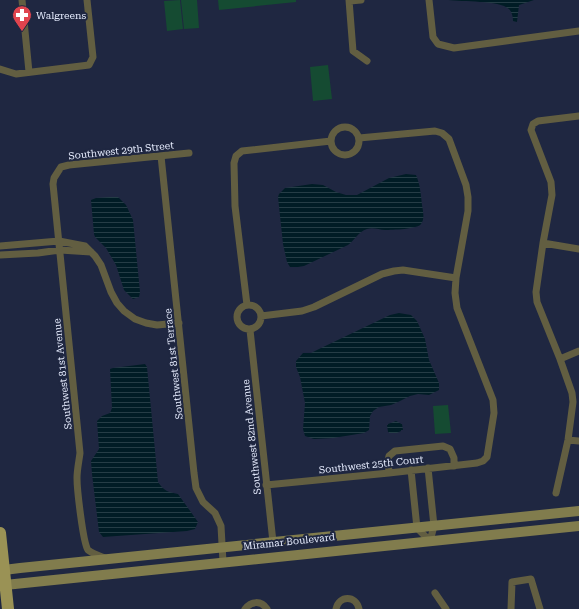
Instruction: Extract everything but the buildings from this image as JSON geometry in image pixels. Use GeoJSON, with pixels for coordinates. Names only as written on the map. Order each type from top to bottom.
{"type":"FeatureCollection","features":[{"type":"Feature","properties":{"kind":"main road"},"geometry":{"type":"LineString","coordinates":[[0,534],[3,584],[8,609]]}},
{"type":"Feature","properties":{"kind":"street"},"geometry":{"type":"LineString","coordinates":[[22,0],[29,72]]}},
{"type":"Feature","properties":{"kind":"street"},"geometry":{"type":"LineString","coordinates":[[0,69],[16,74],[89,65],[93,58],[87,0]]}},
{"type":"Feature","properties":{"kind":"street"},"geometry":{"type":"LineString","coordinates":[[361,0],[350,1],[353,51],[367,61]]}},
{"type":"Feature","properties":{"kind":"street"},"geometry":{"type":"LineString","coordinates":[[429,0],[433,37],[438,44],[454,48],[579,31]]}},
{"type":"Feature","properties":{"kind":"street"},"geometry":{"type":"LineString","coordinates":[[556,493],[568,440],[573,402],[572,393],[560,358],[537,302],[536,292],[552,195],[551,182],[531,130],[533,124],[538,121],[579,116]]}},
{"type":"Feature","properties":{"kind":"street"},"geometry":{"type":"LineString","coordinates":[[346,126],[355,130],[359,138],[360,143],[358,147],[352,154],[347,155],[342,155],[334,150],[331,141],[334,132],[337,129],[346,126]]}},
{"type":"Feature","properties":{"kind":"street"},"geometry":{"type":"LineString","coordinates":[[261,316],[314,308],[382,274],[394,271],[403,270],[456,278],[468,211],[468,197],[466,185],[449,139],[442,132],[435,131],[359,138]]}},
{"type":"Feature","properties":{"kind":"street"},"geometry":{"type":"LineString","coordinates":[[247,305],[235,206],[234,163],[236,156],[242,151],[331,141]]}},
{"type":"Feature","properties":{"kind":"street","name":"Southwest 29th Street"},"geometry":{"type":"LineString","coordinates":[[57,172],[61,167],[69,165],[189,153]]}},
{"type":"Feature","properties":{"kind":"street","name":"Southwest 81st Terrace"},"geometry":{"type":"LineString","coordinates":[[161,156],[196,488],[203,502],[215,513],[221,526],[224,562]]}},
{"type":"Feature","properties":{"kind":"street","name":"Southwest 81st Avenue"},"geometry":{"type":"LineString","coordinates":[[57,172],[53,184],[80,453],[77,478],[84,537],[88,549],[97,555],[110,559]]}},
{"type":"Feature","properties":{"kind":"street"},"geometry":{"type":"LineString","coordinates":[[0,246],[59,241],[85,246],[95,256],[101,265],[111,292],[117,303],[124,311],[135,319],[146,323],[157,325],[179,323]]}},
{"type":"Feature","properties":{"kind":"street"},"geometry":{"type":"LineString","coordinates":[[543,243],[579,249]]}},
{"type":"Feature","properties":{"kind":"street"},"geometry":{"type":"LineString","coordinates":[[0,255],[60,250],[91,252]]}},
{"type":"Feature","properties":{"kind":"street","name":"Southwest 25th Court"},"geometry":{"type":"LineString","coordinates":[[266,485],[454,466],[477,463],[483,461],[487,457],[494,413],[493,400],[457,308],[455,293],[456,278]]}},
{"type":"Feature","properties":{"kind":"street"},"geometry":{"type":"LineString","coordinates":[[247,305],[255,306],[261,316],[260,324],[250,330],[242,327],[237,321],[240,309],[247,305]]}},
{"type":"Feature","properties":{"kind":"street","name":"Southwest 82nd Avenue"},"geometry":{"type":"LineString","coordinates":[[250,330],[273,542]]}},
{"type":"Feature","properties":{"kind":"street"},"geometry":{"type":"LineString","coordinates":[[560,358],[579,350]]}},
{"type":"Feature","properties":{"kind":"street"},"geometry":{"type":"LineString","coordinates":[[568,440],[579,441]]}},
{"type":"Feature","properties":{"kind":"street"},"geometry":{"type":"LineString","coordinates":[[390,473],[388,460],[389,456],[395,451],[443,446],[450,449],[454,458],[454,466]]}},
{"type":"Feature","properties":{"kind":"street"},"geometry":{"type":"LineString","coordinates":[[428,468],[434,526],[430,541]]}},
{"type":"Feature","properties":{"kind":"street"},"geometry":{"type":"LineString","coordinates":[[411,470],[417,528],[430,541]]}},
{"type":"Feature","properties":{"kind":"street","name":"Miramar Boulevard"},"geometry":{"type":"LineString","coordinates":[[2,571],[579,511]]}},
{"type":"Feature","properties":{"kind":"street","name":"Miramar Boulevard"},"geometry":{"type":"LineString","coordinates":[[3,584],[579,526]]}},
{"type":"Feature","properties":{"kind":"street"},"geometry":{"type":"LineString","coordinates":[[511,609],[512,582],[531,579],[540,609]]}},
{"type":"Feature","properties":{"kind":"street"},"geometry":{"type":"LineString","coordinates":[[435,594],[446,609]]}},
{"type":"Feature","properties":{"kind":"street"},"geometry":{"type":"LineString","coordinates":[[336,609],[337,604],[347,598],[354,600],[359,609]]}},
{"type":"Feature","properties":{"kind":"street"},"geometry":{"type":"LineString","coordinates":[[245,609],[248,605],[254,602],[261,604],[267,609]]}},
{"type":"Feature","properties":{"kind":"green space"},"geometry":{"type":"Polygon","coordinates":[[[180,0],[183,29],[167,31],[164,1],[180,0]]]}},
{"type":"Feature","properties":{"kind":"green space"},"geometry":{"type":"Polygon","coordinates":[[[181,0],[197,0],[199,28],[184,29],[181,0]]]}},
{"type":"Feature","properties":{"kind":"green space"},"geometry":{"type":"Polygon","coordinates":[[[218,0],[296,0],[296,2],[219,10],[218,0]]]}},
{"type":"Feature","properties":{"kind":"green space"},"geometry":{"type":"Polygon","coordinates":[[[328,65],[332,99],[313,101],[310,67],[328,65]]]}},
{"type":"Feature","properties":{"kind":"green space"},"geometry":{"type":"Polygon","coordinates":[[[448,405],[451,433],[435,434],[433,406],[448,405]]]}},
{"type":"Feature","properties":{"kind":"water"},"geometry":{"type":"Polygon","coordinates":[[[448,0],[534,0],[519,5],[517,22],[513,21],[511,12],[504,6],[489,3],[448,0]]]}},
{"type":"Feature","properties":{"kind":"water"},"geometry":{"type":"Polygon","coordinates":[[[406,174],[416,175],[421,193],[423,220],[419,226],[385,230],[370,228],[361,232],[348,245],[304,266],[290,267],[287,262],[283,244],[278,197],[285,188],[312,184],[323,185],[336,192],[346,195],[357,195],[389,178],[406,174]]]}},
{"type":"Feature","properties":{"kind":"water"},"geometry":{"type":"Polygon","coordinates":[[[118,197],[126,205],[133,220],[140,292],[139,297],[133,299],[124,290],[116,265],[106,248],[94,234],[91,200],[118,197]]]}},
{"type":"Feature","properties":{"kind":"water"},"geometry":{"type":"Polygon","coordinates":[[[399,313],[411,315],[417,321],[425,339],[429,360],[439,383],[439,390],[429,395],[418,394],[410,396],[391,405],[379,407],[373,411],[370,416],[369,430],[364,433],[333,438],[314,439],[305,436],[303,429],[305,403],[300,377],[296,367],[296,361],[303,353],[311,353],[390,315],[399,313]]]}},
{"type":"Feature","properties":{"kind":"water"},"geometry":{"type":"Polygon","coordinates":[[[145,364],[147,367],[158,482],[166,491],[178,494],[198,522],[195,529],[187,531],[103,537],[99,532],[91,461],[99,449],[97,421],[102,416],[110,413],[112,408],[110,369],[145,364]]]}},
{"type":"Feature","properties":{"kind":"water"},"geometry":{"type":"Polygon","coordinates":[[[396,421],[402,424],[403,430],[397,433],[389,433],[387,425],[396,421]]]}},
{"type":"Feature","properties":{"kind":"place","name":"Walgreens"},"geometry":{"type":"Point","coordinates":[22,32]}}]}
